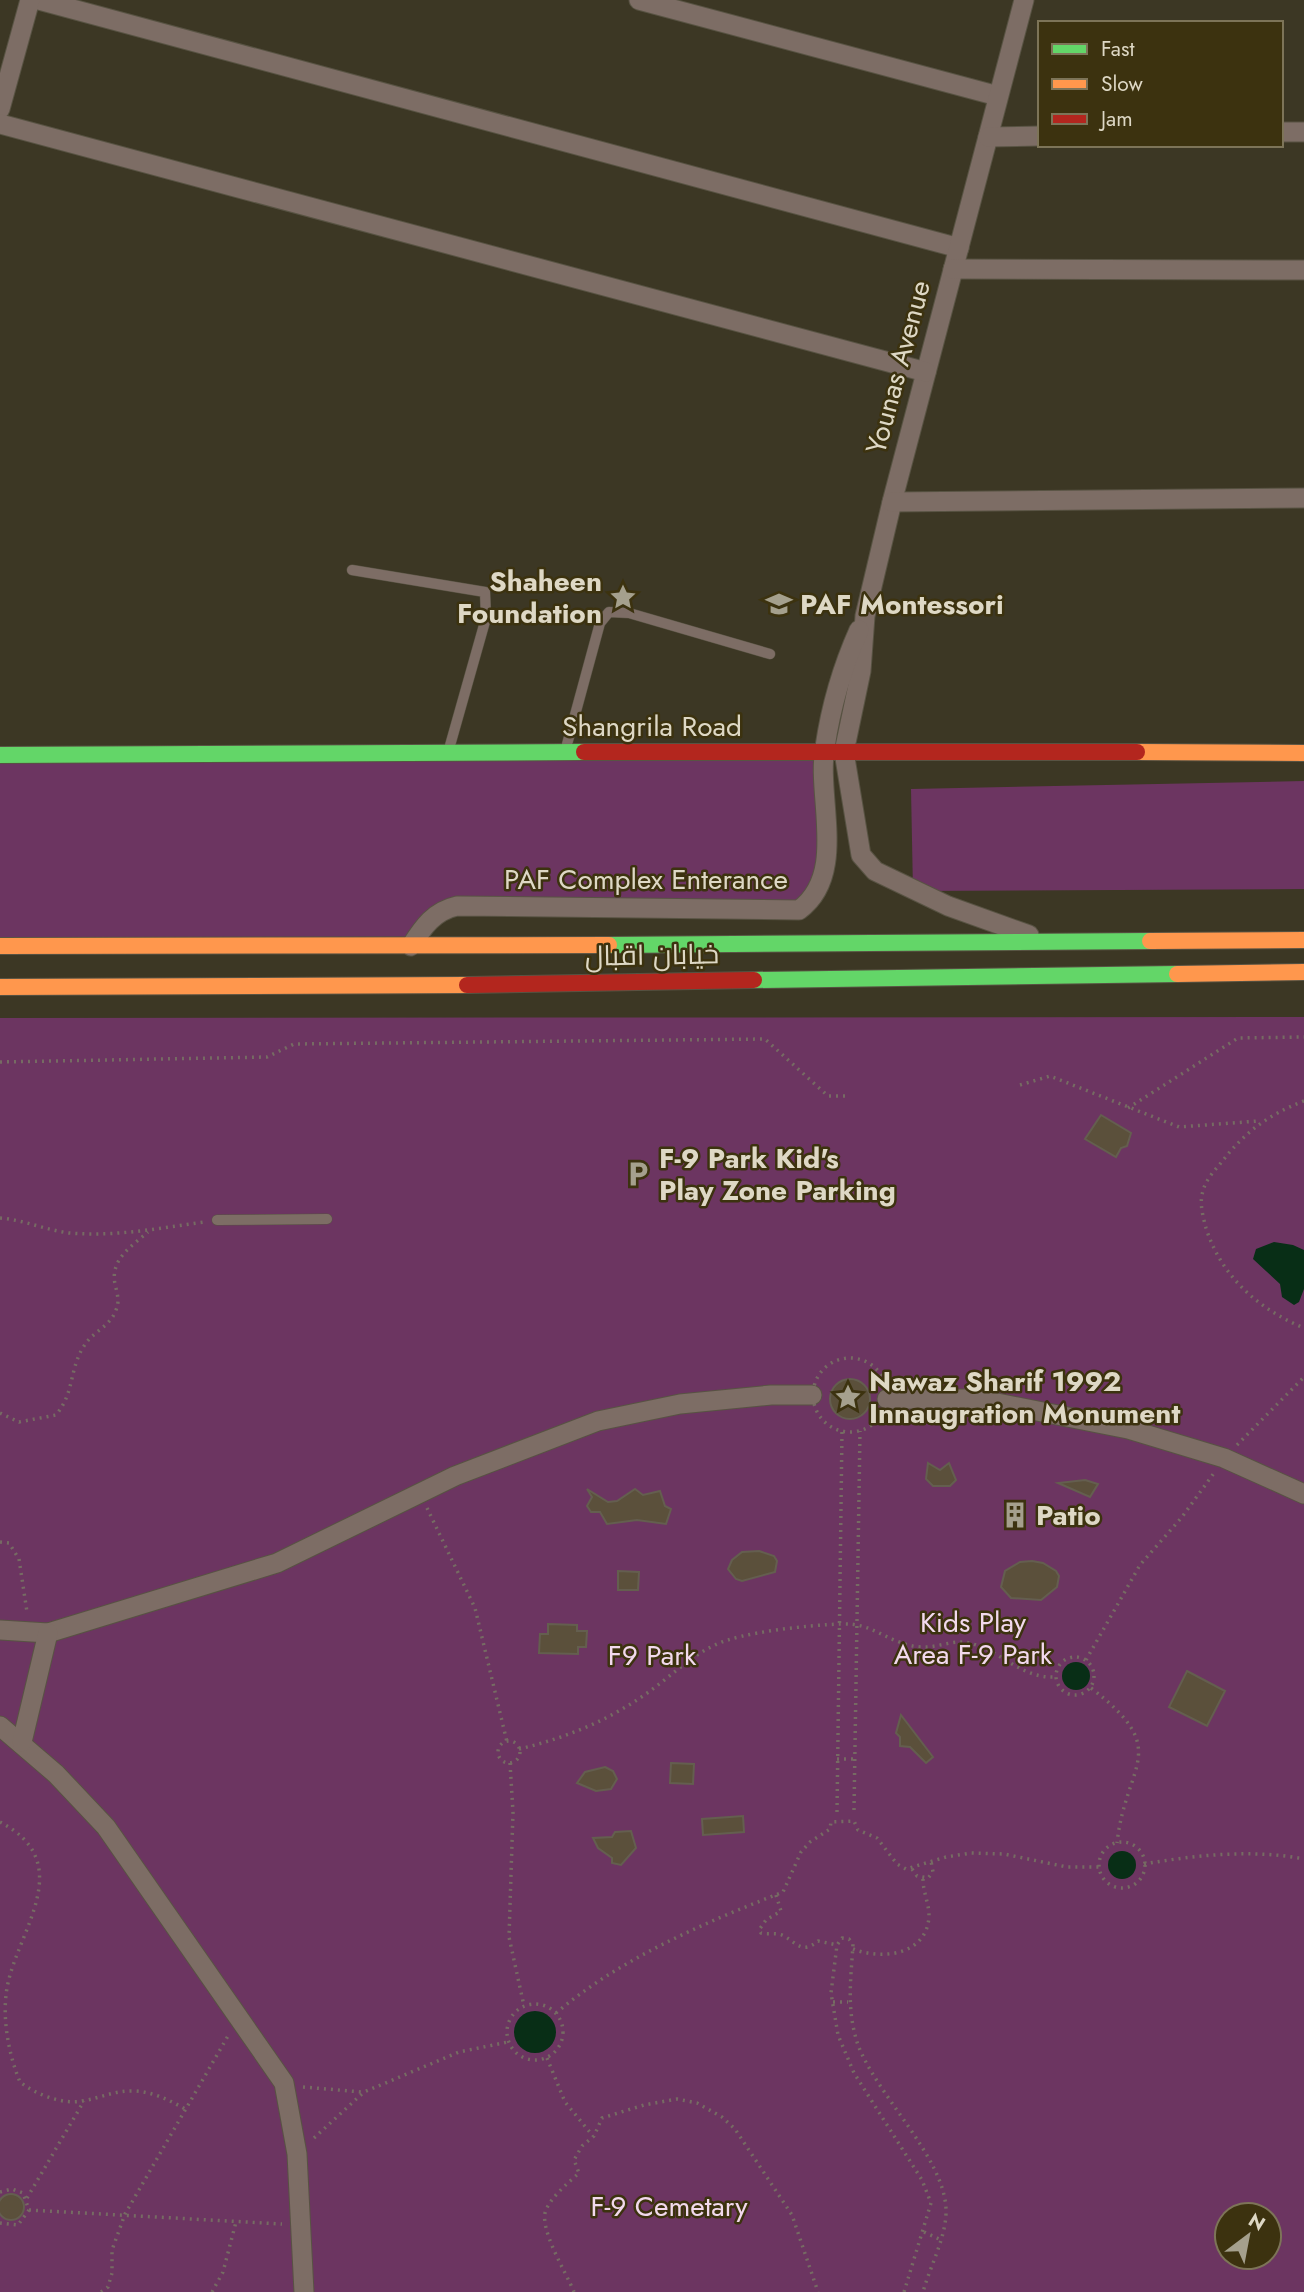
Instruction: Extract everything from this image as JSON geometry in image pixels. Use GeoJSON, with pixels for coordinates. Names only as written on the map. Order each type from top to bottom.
{"type":"FeatureCollection","features":[{"type":"Feature","properties":{"kind":"main road","name":"Shangrila Road"},"geometry":{"type":"LineString","coordinates":[[0,755],[824,751],[1304,752]]}},
{"type":"Feature","properties":{"kind":"main road","name":"خیابان اقبال"},"geometry":{"type":"LineString","coordinates":[[0,946],[1304,940]]}},
{"type":"Feature","properties":{"kind":"main road","name":"خیابان اقبال"},"geometry":{"type":"LineString","coordinates":[[0,987],[452,985],[1304,972]]}},
{"type":"Feature","properties":{"kind":"street"},"geometry":{"type":"LineString","coordinates":[[0,109],[30,0]]}},
{"type":"Feature","properties":{"kind":"street"},"geometry":{"type":"LineString","coordinates":[[40,0],[958,248]]}},
{"type":"Feature","properties":{"kind":"street"},"geometry":{"type":"LineString","coordinates":[[639,0],[998,96]]}},
{"type":"Feature","properties":{"kind":"street","name":"Younas Avenue"},"geometry":{"type":"LineString","coordinates":[[844,752],[861,671],[865,616],[892,502],[1024,0]]}},
{"type":"Feature","properties":{"kind":"street"},"geometry":{"type":"LineString","coordinates":[[0,124],[926,372]]}},
{"type":"Feature","properties":{"kind":"street"},"geometry":{"type":"LineString","coordinates":[[1283,132],[1304,132]]}},
{"type":"Feature","properties":{"kind":"street"},"geometry":{"type":"LineString","coordinates":[[988,137],[1038,136]]}},
{"type":"Feature","properties":{"kind":"street"},"geometry":{"type":"LineString","coordinates":[[953,269],[1304,270]]}},
{"type":"Feature","properties":{"kind":"street"},"geometry":{"type":"LineString","coordinates":[[892,502],[1304,498]]}},
{"type":"Feature","properties":{"kind":"street","name":"PAF Complex Enterance"},"geometry":{"type":"LineString","coordinates":[[411,946],[424,926],[443,909],[457,906],[799,910],[813,899],[821,882],[828,832],[824,751],[840,672],[865,616]]}},
{"type":"Feature","properties":{"kind":"street"},"geometry":{"type":"LineString","coordinates":[[844,752],[861,855],[875,871],[948,906],[1051,943]]}},
{"type":"Feature","properties":{"kind":"street"},"geometry":{"type":"LineString","coordinates":[[0,1630],[41,1632],[277,1563],[421,1493],[598,1421],[680,1404],[771,1395],[812,1395]]}},
{"type":"Feature","properties":{"kind":"street"},"geometry":{"type":"LineString","coordinates":[[887,1399],[977,1399],[1128,1429],[1224,1458],[1304,1494]]}},
{"type":"Feature","properties":{"kind":"street"},"geometry":{"type":"LineString","coordinates":[[23,1742],[41,1632]]}},
{"type":"Feature","properties":{"kind":"street"},"geometry":{"type":"LineString","coordinates":[[0,1726],[23,1742],[107,1827],[284,2083],[297,2154],[304,2292]]}},
{"type":"Feature","properties":{"kind":"lane"},"geometry":{"type":"LineString","coordinates":[[352,570],[485,593],[486,618],[448,753]]}},
{"type":"Feature","properties":{"kind":"lane"},"geometry":{"type":"LineString","coordinates":[[565,752],[600,623],[609,612],[629,613],[770,654]]}},
{"type":"Feature","properties":{"kind":"lane"},"geometry":{"type":"LineString","coordinates":[[217,1220],[327,1219]]}},
{"type":"Feature","properties":{"kind":"path"},"geometry":{"type":"LineString","coordinates":[[1128,1108],[1238,1038],[1304,1037]]}},
{"type":"Feature","properties":{"kind":"path"},"geometry":{"type":"LineString","coordinates":[[0,1062],[267,1057],[294,1044],[765,1039],[828,1096],[848,1096]]}},
{"type":"Feature","properties":{"kind":"path"},"geometry":{"type":"LineString","coordinates":[[1020,1085],[1050,1076],[1179,1127],[1259,1121],[1304,1101]]}},
{"type":"Feature","properties":{"kind":"path"},"geometry":{"type":"LineString","coordinates":[[1259,1121],[1234,1146],[1203,1190],[1204,1221],[1219,1261],[1246,1293],[1273,1312],[1304,1328]]}},
{"type":"Feature","properties":{"kind":"path"},"geometry":{"type":"LineString","coordinates":[[0,1217],[66,1232],[148,1232],[217,1220]]}},
{"type":"Feature","properties":{"kind":"path"},"geometry":{"type":"LineString","coordinates":[[0,1413],[19,1422],[45,1420],[56,1415],[67,1401],[83,1347],[91,1336],[111,1321],[116,1312],[119,1302],[113,1277],[116,1262],[148,1232]]}},
{"type":"Feature","properties":{"kind":"path"},"geometry":{"type":"LineString","coordinates":[[858,1358],[868,1362],[883,1378],[887,1399],[878,1419],[860,1431],[842,1431],[821,1418],[812,1395],[814,1384],[826,1366],[836,1360],[858,1358]]}},
{"type":"Feature","properties":{"kind":"path"},"geometry":{"type":"LineString","coordinates":[[1086,1660],[1140,1565],[1182,1517],[1224,1458],[1304,1377]]}},
{"type":"Feature","properties":{"kind":"path"},"geometry":{"type":"LineString","coordinates":[[837,1812],[842,1431]]}},
{"type":"Feature","properties":{"kind":"path"},"geometry":{"type":"LineString","coordinates":[[854,1810],[860,1431]]}},
{"type":"Feature","properties":{"kind":"path"},"geometry":{"type":"LineString","coordinates":[[421,1493],[475,1608],[507,1742],[519,1749],[552,1741],[596,1724],[649,1692],[715,1644],[756,1634],[856,1623],[923,1647],[958,1642],[975,1644],[1020,1670],[1056,1677]]}},
{"type":"Feature","properties":{"kind":"path"},"geometry":{"type":"LineString","coordinates":[[0,1542],[9,1543],[16,1552],[24,1605],[41,1632]]}},
{"type":"Feature","properties":{"kind":"path"},"geometry":{"type":"LineString","coordinates":[[1074,1657],[1086,1660],[1095,1676],[1091,1688],[1073,1695],[1061,1689],[1056,1677],[1063,1661],[1074,1657]]}},
{"type":"Feature","properties":{"kind":"path"},"geometry":{"type":"LineString","coordinates":[[1091,1688],[1123,1714],[1140,1748],[1139,1764],[1123,1807],[1117,1843]]}},
{"type":"Feature","properties":{"kind":"path"},"geometry":{"type":"LineString","coordinates":[[507,1742],[501,1745],[498,1752],[500,1759],[510,1763]]}},
{"type":"Feature","properties":{"kind":"path"},"geometry":{"type":"LineString","coordinates":[[510,1763],[518,1758],[519,1749]]}},
{"type":"Feature","properties":{"kind":"path"},"geometry":{"type":"LineString","coordinates":[[837,1759],[854,1759]]}},
{"type":"Feature","properties":{"kind":"path"},"geometry":{"type":"LineString","coordinates":[[510,1763],[513,1812],[509,1937],[524,2006]]}},
{"type":"Feature","properties":{"kind":"path"},"geometry":{"type":"LineString","coordinates":[[556,2013],[575,1997],[630,1961],[776,1895],[789,1885],[794,1864],[802,1852],[810,1842],[830,1829],[831,1822],[855,1821],[858,1830],[877,1838],[902,1868],[912,1869],[960,1854],[986,1854],[1067,1867],[1099,1867]]}},
{"type":"Feature","properties":{"kind":"path"},"geometry":{"type":"LineString","coordinates":[[0,1822],[27,1844],[35,1858],[40,1899],[8,1983],[6,2012],[13,2066],[20,2082],[28,2089],[59,2099],[84,2101],[108,2092],[138,2091],[156,2095],[187,2109]]}},
{"type":"Feature","properties":{"kind":"path"},"geometry":{"type":"LineString","coordinates":[[1117,1843],[1135,1846],[1144,1864],[1139,1880],[1126,1887],[1111,1885],[1105,1881],[1099,1867],[1102,1853],[1117,1843]]}},
{"type":"Feature","properties":{"kind":"path"},"geometry":{"type":"LineString","coordinates":[[1144,1864],[1187,1857],[1235,1855],[1286,1855],[1304,1859]]}},
{"type":"Feature","properties":{"kind":"path"},"geometry":{"type":"LineString","coordinates":[[912,1869],[923,1879],[932,1876],[931,1861]]}},
{"type":"Feature","properties":{"kind":"path"},"geometry":{"type":"LineString","coordinates":[[853,1949],[865,1954],[895,1954],[913,1947],[929,1920],[923,1879]]}},
{"type":"Feature","properties":{"kind":"path"},"geometry":{"type":"LineString","coordinates":[[776,1895],[781,1911],[761,1924],[761,1933],[780,1934],[803,1948],[818,1941],[837,1945]]}},
{"type":"Feature","properties":{"kind":"path"},"geometry":{"type":"LineString","coordinates":[[904,2292],[931,2203],[926,2186],[854,2073],[838,2035],[831,1986],[840,1938],[852,1942],[849,2002],[852,2023],[864,2059],[939,2178],[946,2213],[923,2292]]}},
{"type":"Feature","properties":{"kind":"path"},"geometry":{"type":"LineString","coordinates":[[833,2002],[849,2002]]}},
{"type":"Feature","properties":{"kind":"path"},"geometry":{"type":"LineString","coordinates":[[541,2005],[556,2013],[563,2031],[559,2049],[547,2058],[526,2059],[519,2056],[508,2042],[506,2034],[511,2017],[524,2006],[541,2005]]}},
{"type":"Feature","properties":{"kind":"path"},"geometry":{"type":"LineString","coordinates":[[102,2292],[108,2287],[112,2273],[112,2250],[125,2214],[238,2019]]}},
{"type":"Feature","properties":{"kind":"path"},"geometry":{"type":"LineString","coordinates":[[297,2154],[364,2092],[458,2052],[508,2042]]}},
{"type":"Feature","properties":{"kind":"path"},"geometry":{"type":"LineString","coordinates":[[547,2058],[565,2102],[594,2136]]}},
{"type":"Feature","properties":{"kind":"path"},"geometry":{"type":"LineString","coordinates":[[284,2083],[326,2091],[364,2092]]}},
{"type":"Feature","properties":{"kind":"path"},"geometry":{"type":"LineString","coordinates":[[574,2292],[554,2253],[543,2217],[548,2206],[579,2173],[575,2160],[582,2146],[594,2136],[598,2123],[607,2115],[677,2099],[697,2103],[722,2117],[735,2129],[792,2215],[818,2292]]}},
{"type":"Feature","properties":{"kind":"path"},"geometry":{"type":"LineString","coordinates":[[26,2198],[84,2101]]}},
{"type":"Feature","properties":{"kind":"path"},"geometry":{"type":"LineString","coordinates":[[0,2192],[12,2189],[26,2198],[29,2210]]}},
{"type":"Feature","properties":{"kind":"path"},"geometry":{"type":"LineString","coordinates":[[29,2210],[302,2225]]}},
{"type":"Feature","properties":{"kind":"path"},"geometry":{"type":"LineString","coordinates":[[0,2223],[18,2225],[29,2210]]}},
{"type":"Feature","properties":{"kind":"path"},"geometry":{"type":"LineString","coordinates":[[212,2292],[223,2272],[236,2222]]}},
{"type":"Feature","properties":{"kind":"path"},"geometry":{"type":"LineString","coordinates":[[924,2232],[940,2239]]}},
{"type":"Feature","properties":{"kind":"green space"},"geometry":{"type":"Polygon","coordinates":[[[824,751],[821,882],[799,910],[457,906],[411,946],[0,946],[0,755],[824,751]]]}},
{"type":"Feature","properties":{"kind":"green space"},"geometry":{"type":"Polygon","coordinates":[[[1304,781],[1304,889],[913,891],[911,789],[1304,781]]]}},
{"type":"Feature","properties":{"kind":"green space","name":"F9 Park"},"geometry":{"type":"Polygon","coordinates":[[[1304,1017],[1304,2292],[0,2292],[0,1018],[1304,1017]]]}},
{"type":"Feature","properties":{"kind":"shaded area"},"geometry":{"type":"Polygon","coordinates":[[[1274,1242],[1304,1250],[1304,1289],[1299,1302],[1294,1305],[1282,1297],[1280,1284],[1253,1259],[1256,1249],[1274,1242]]]}},
{"type":"Feature","properties":{"kind":"shaded area"},"geometry":{"type":"Polygon","coordinates":[[[1076,1662],[1086,1666],[1090,1676],[1086,1686],[1076,1690],[1066,1686],[1062,1676],[1066,1666],[1076,1662]]]}},
{"type":"Feature","properties":{"kind":"shaded area"},"geometry":{"type":"Polygon","coordinates":[[[1122,1851],[1132,1855],[1136,1865],[1132,1875],[1122,1879],[1112,1875],[1108,1865],[1112,1855],[1122,1851]]]}},
{"type":"Feature","properties":{"kind":"shaded area"},"geometry":{"type":"Polygon","coordinates":[[[535,2011],[550,2017],[556,2032],[550,2047],[535,2053],[520,2047],[514,2032],[520,2017],[535,2011]]]}},
{"type":"Feature","properties":{"kind":"building"},"geometry":{"type":"Polygon","coordinates":[[[1101,1115],[1131,1133],[1127,1146],[1121,1148],[1116,1157],[1085,1139],[1101,1115]]]}},
{"type":"Feature","properties":{"kind":"building"},"geometry":{"type":"Polygon","coordinates":[[[850,1379],[864,1385],[870,1399],[864,1413],[850,1419],[836,1413],[830,1399],[836,1385],[850,1379]]]}},
{"type":"Feature","properties":{"kind":"building"},"geometry":{"type":"Polygon","coordinates":[[[928,1463],[940,1470],[949,1463],[956,1480],[950,1486],[933,1486],[926,1479],[928,1463]]]}},
{"type":"Feature","properties":{"kind":"building"},"geometry":{"type":"Polygon","coordinates":[[[1085,1480],[1098,1484],[1090,1497],[1058,1483],[1085,1480]]]}},
{"type":"Feature","properties":{"kind":"building"},"geometry":{"type":"Polygon","coordinates":[[[587,1489],[608,1502],[617,1501],[635,1489],[643,1495],[660,1491],[665,1506],[671,1509],[666,1524],[637,1520],[607,1524],[600,1512],[591,1512],[587,1506],[592,1497],[587,1489]]]}},
{"type":"Feature","properties":{"kind":"building"},"geometry":{"type":"Polygon","coordinates":[[[759,1551],[774,1556],[777,1561],[775,1572],[742,1581],[736,1579],[728,1569],[732,1560],[742,1552],[759,1551]]]}},
{"type":"Feature","properties":{"kind":"building"},"geometry":{"type":"Polygon","coordinates":[[[1020,1562],[1043,1563],[1056,1571],[1059,1576],[1057,1587],[1041,1600],[1011,1598],[1001,1587],[1005,1571],[1020,1562]]]}},
{"type":"Feature","properties":{"kind":"building"},"geometry":{"type":"Polygon","coordinates":[[[618,1571],[639,1572],[638,1590],[618,1590],[618,1571]]]}},
{"type":"Feature","properties":{"kind":"building"},"geometry":{"type":"Polygon","coordinates":[[[548,1624],[577,1625],[577,1631],[587,1631],[586,1647],[578,1647],[578,1654],[539,1653],[540,1634],[548,1634],[548,1624]]]}},
{"type":"Feature","properties":{"kind":"building"},"geometry":{"type":"Polygon","coordinates":[[[1187,1671],[1225,1691],[1207,1726],[1169,1707],[1187,1671]]]}},
{"type":"Feature","properties":{"kind":"building"},"geometry":{"type":"Polygon","coordinates":[[[901,1715],[933,1757],[926,1763],[910,1747],[900,1746],[900,1737],[896,1733],[901,1715]]]}},
{"type":"Feature","properties":{"kind":"building"},"geometry":{"type":"Polygon","coordinates":[[[671,1763],[694,1764],[693,1784],[670,1783],[671,1763]]]}},
{"type":"Feature","properties":{"kind":"building"},"geometry":{"type":"Polygon","coordinates":[[[605,1767],[613,1771],[617,1779],[611,1789],[596,1791],[577,1783],[585,1772],[605,1767]]]}},
{"type":"Feature","properties":{"kind":"building"},"geometry":{"type":"Polygon","coordinates":[[[743,1816],[744,1832],[703,1835],[702,1819],[743,1816]]]}},
{"type":"Feature","properties":{"kind":"building"},"geometry":{"type":"Polygon","coordinates":[[[631,1831],[636,1848],[621,1865],[612,1863],[612,1858],[598,1848],[593,1838],[612,1837],[615,1832],[631,1831]]]}},
{"type":"Feature","properties":{"kind":"building"},"geometry":{"type":"Polygon","coordinates":[[[6,2195],[16,2195],[23,2202],[23,2212],[16,2219],[6,2219],[-1,2212],[-1,2202],[6,2195]]]}},
{"type":"Feature","properties":{"kind":"traffic: fast"},"geometry":{"type":"LineString","coordinates":[[0,755],[584,752]]}},
{"type":"Feature","properties":{"kind":"traffic: fast"},"geometry":{"type":"LineString","coordinates":[[609,945],[1150,941]]}},
{"type":"Feature","properties":{"kind":"traffic: fast"},"geometry":{"type":"LineString","coordinates":[[754,980],[1177,974]]}},
{"type":"Feature","properties":{"kind":"traffic: slow"},"geometry":{"type":"LineString","coordinates":[[1137,752],[1304,753]]}},
{"type":"Feature","properties":{"kind":"traffic: slow"},"geometry":{"type":"LineString","coordinates":[[1150,941],[1304,940]]}},
{"type":"Feature","properties":{"kind":"traffic: slow"},"geometry":{"type":"LineString","coordinates":[[0,946],[609,945]]}},
{"type":"Feature","properties":{"kind":"traffic: slow"},"geometry":{"type":"LineString","coordinates":[[1177,974],[1304,972]]}},
{"type":"Feature","properties":{"kind":"traffic: slow"},"geometry":{"type":"LineString","coordinates":[[0,987],[467,985]]}},
{"type":"Feature","properties":{"kind":"traffic: jam"},"geometry":{"type":"LineString","coordinates":[[584,752],[1137,752]]}},
{"type":"Feature","properties":{"kind":"traffic: jam"},"geometry":{"type":"LineString","coordinates":[[467,985],[754,980]]}},
{"type":"Feature","properties":{"kind":"place","name":"Shaheen Foundation"},"geometry":{"type":"Point","coordinates":[623,597]}},
{"type":"Feature","properties":{"kind":"place","name":"PAF Montessori"},"geometry":{"type":"Point","coordinates":[779,604]}},
{"type":"Feature","properties":{"kind":"place","name":"F-9 Park Kid's Play Zone Parking"},"geometry":{"type":"Point","coordinates":[638,1174]}},
{"type":"Feature","properties":{"kind":"place","name":"Nawaz Sharif 1992 Innaugration Monument"},"geometry":{"type":"Point","coordinates":[848,1397]}},
{"type":"Feature","properties":{"kind":"place","name":"Patio"},"geometry":{"type":"Point","coordinates":[1015,1515]}},
{"type":"Feature","properties":{"kind":"park label","name":"Kids Play Area F-9 Park"},"geometry":{"type":"Point","coordinates":[973,1638]}},
{"type":"Feature","properties":{"kind":"park label","name":"F-9 Cemetary"},"geometry":{"type":"Point","coordinates":[669,2206]}}]}
